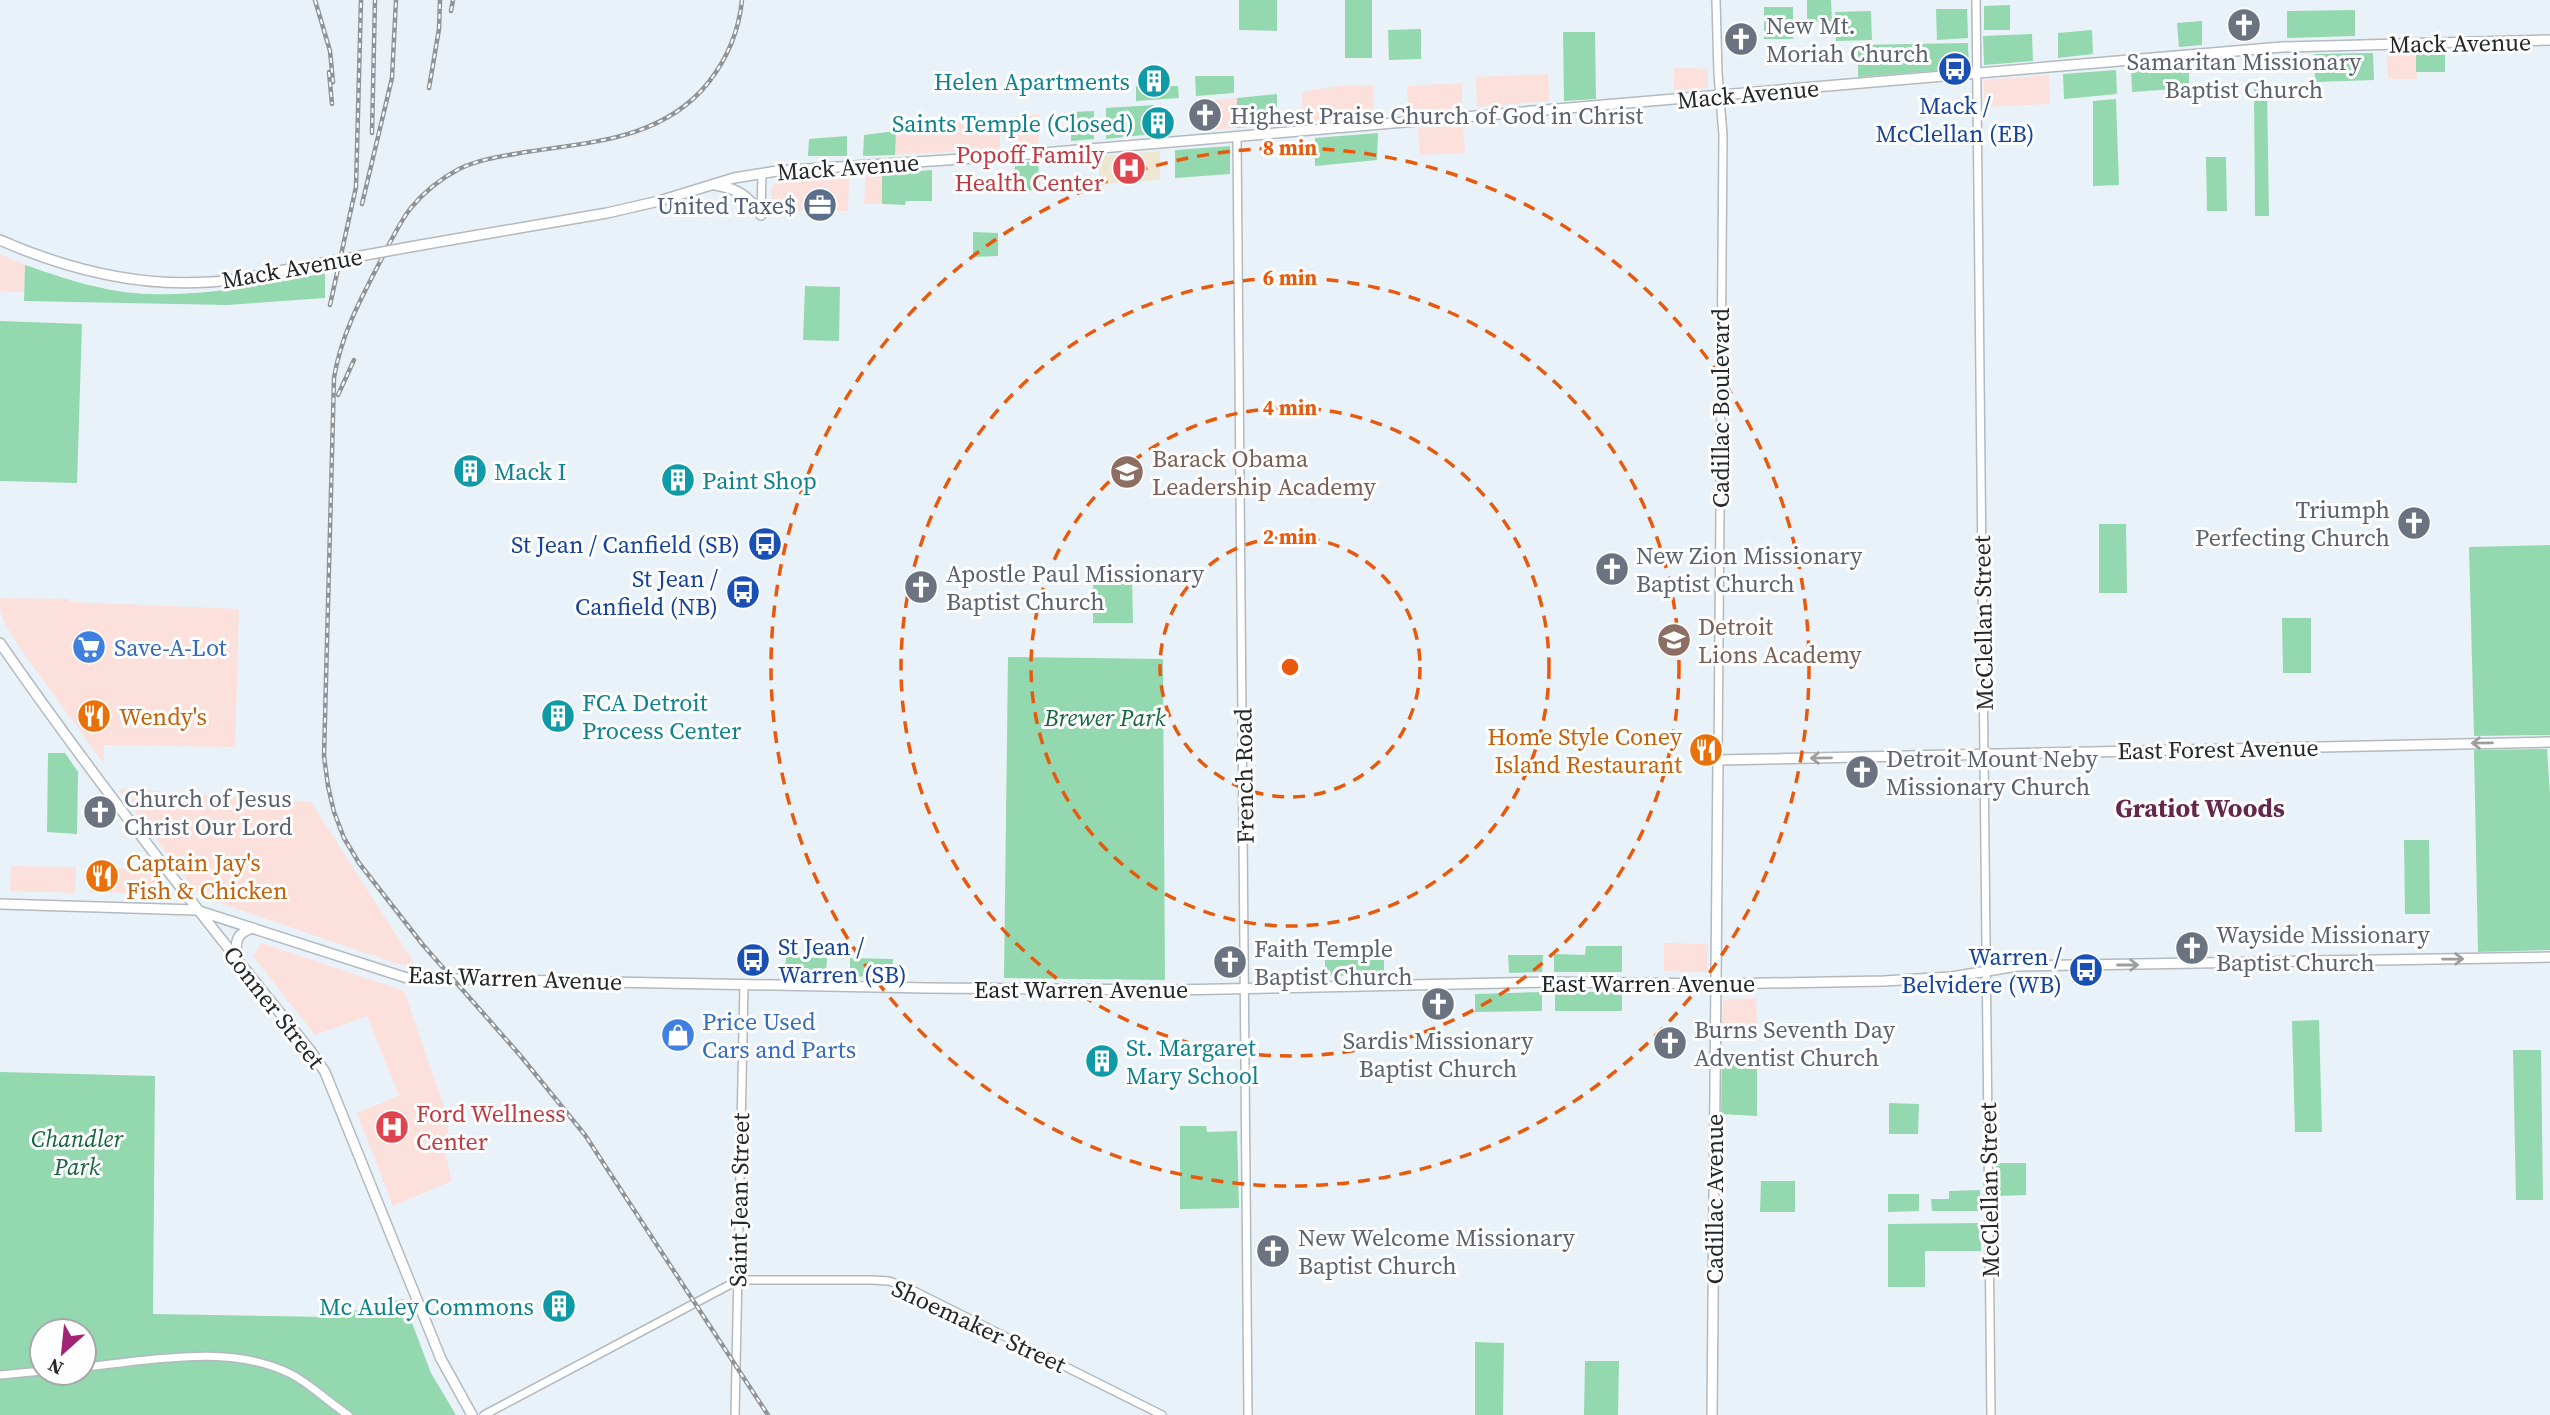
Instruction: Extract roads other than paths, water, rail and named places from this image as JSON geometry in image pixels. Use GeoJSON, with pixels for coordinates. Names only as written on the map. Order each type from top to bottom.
{"type":"FeatureCollection","features":[{"type":"Feature","properties":{"kind":"main road","name":"Mack Avenue"},"geometry":{"type":"LineString","coordinates":[[0,240],[63,265],[153,283],[211,282],[607,213],[659,201],[734,178],[762,173],[1237,137],[2283,47],[2550,40]]}},
{"type":"Feature","properties":{"kind":"main road"},"geometry":{"type":"LineString","coordinates":[[713,184],[739,190],[761,215]]}},
{"type":"Feature","properties":{"kind":"main road","name":"Conner Street"},"geometry":{"type":"LineString","coordinates":[[0,643],[74,748],[197,910],[326,1072],[441,1359],[472,1415]]}},
{"type":"Feature","properties":{"kind":"main road","name":"East Forest Avenue"},"geometry":{"type":"LineString","coordinates":[[1718,760],[2550,742]]}},
{"type":"Feature","properties":{"kind":"main road","name":"Cadillac Boulevard"},"geometry":{"type":"LineString","coordinates":[[1716,984],[1718,760]]}},
{"type":"Feature","properties":{"kind":"main road","name":"East Warren Avenue"},"geometry":{"type":"LineString","coordinates":[[0,904],[197,910],[407,978],[927,988],[1246,988],[1549,982],[1716,984],[1952,977],[2017,966],[2550,957]]}},
{"type":"Feature","properties":{"kind":"main road"},"geometry":{"type":"LineString","coordinates":[[238,961],[235,948],[237,937],[243,931],[254,928]]}},
{"type":"Feature","properties":{"kind":"main road","name":"Cadillac Avenue"},"geometry":{"type":"LineString","coordinates":[[1712,1415],[1716,984]]}},
{"type":"Feature","properties":{"kind":"street","name":"Cadillac Boulevard"},"geometry":{"type":"LineString","coordinates":[[1716,0],[1723,147],[1718,760]]}},
{"type":"Feature","properties":{"kind":"street","name":"McClellan Street"},"geometry":{"type":"LineString","coordinates":[[1976,0],[1991,1415]]}},
{"type":"Feature","properties":{"kind":"street","name":"French Road"},"geometry":{"type":"LineString","coordinates":[[1237,137],[1248,1415]]}},
{"type":"Feature","properties":{"kind":"street"},"geometry":{"type":"LineString","coordinates":[[761,215],[762,173]]}},
{"type":"Feature","properties":{"kind":"street","name":"Saint Jean Street"},"geometry":{"type":"LineString","coordinates":[[735,1415],[744,984]]}},
{"type":"Feature","properties":{"kind":"street","name":"Shoemaker Street"},"geometry":{"type":"LineString","coordinates":[[484,1415],[724,1287],[738,1282],[806,1280],[893,1282],[1162,1415]]}},
{"type":"Feature","properties":{"kind":"street"},"geometry":{"type":"LineString","coordinates":[[98,1366],[197,1357],[239,1358],[270,1365],[289,1373],[311,1386],[348,1415]]}},
{"type":"Feature","properties":{"kind":"street"},"geometry":{"type":"LineString","coordinates":[[0,1376],[28,1373]]}},
{"type":"Feature","properties":{"kind":"railway"},"geometry":{"type":"LineString","coordinates":[[315,0],[330,51],[333,82]]}},
{"type":"Feature","properties":{"kind":"railway"},"geometry":{"type":"LineString","coordinates":[[330,305],[356,187],[361,0]]}},
{"type":"Feature","properties":{"kind":"railway"},"geometry":{"type":"LineString","coordinates":[[372,133],[375,0]]}},
{"type":"Feature","properties":{"kind":"railway"},"geometry":{"type":"LineString","coordinates":[[362,204],[392,78],[396,0]]}},
{"type":"Feature","properties":{"kind":"railway"},"geometry":{"type":"LineString","coordinates":[[429,88],[439,29],[440,0]]}},
{"type":"Feature","properties":{"kind":"railway"},"geometry":{"type":"LineString","coordinates":[[451,11],[453,0]]}},
{"type":"Feature","properties":{"kind":"railway"},"geometry":{"type":"LineString","coordinates":[[742,0],[735,33],[721,64],[690,102],[670,116],[625,135],[500,156],[459,169],[426,192],[410,209],[398,228],[353,317],[341,347],[334,378],[324,756],[334,812],[344,838],[359,863],[423,945],[519,1054],[585,1135],[768,1415]]}},
{"type":"Feature","properties":{"kind":"railway"},"geometry":{"type":"LineString","coordinates":[[329,72],[332,104]]}},
{"type":"Feature","properties":{"kind":"railway"},"geometry":{"type":"LineString","coordinates":[[338,395],[354,360]]}},
{"type":"Feature","properties":{"kind":"place","name":"Samaritan Missionary Baptist Church"},"geometry":{"type":"Point","coordinates":[2244,25]}},
{"type":"Feature","properties":{"kind":"place","name":"New Mt. Moriah Church"},"geometry":{"type":"Point","coordinates":[1741,39]}},
{"type":"Feature","properties":{"kind":"place","name":"Mack / McClellan (EB)"},"geometry":{"type":"Point","coordinates":[1955,69]}},
{"type":"Feature","properties":{"kind":"place","name":"Helen Apartments"},"geometry":{"type":"Point","coordinates":[1154,81]}},
{"type":"Feature","properties":{"kind":"place","name":"Highest Praise Church of God in Christ"},"geometry":{"type":"Point","coordinates":[1205,115]}},
{"type":"Feature","properties":{"kind":"place","name":"Saints Temple (Closed)"},"geometry":{"type":"Point","coordinates":[1158,123]}},
{"type":"Feature","properties":{"kind":"place","name":"Popoff Family Health Center"},"geometry":{"type":"Point","coordinates":[1129,168]}},
{"type":"Feature","properties":{"kind":"place","name":"United Taxe$"},"geometry":{"type":"Point","coordinates":[820,205]}},
{"type":"Feature","properties":{"kind":"place","name":"Mack I"},"geometry":{"type":"Point","coordinates":[470,471]}},
{"type":"Feature","properties":{"kind":"place","name":"Barack Obama Leadership Academy"},"geometry":{"type":"Point","coordinates":[1127,472]}},
{"type":"Feature","properties":{"kind":"place","name":"Paint Shop"},"geometry":{"type":"Point","coordinates":[678,480]}},
{"type":"Feature","properties":{"kind":"place","name":"Triumph Perfecting Church"},"geometry":{"type":"Point","coordinates":[2414,523]}},
{"type":"Feature","properties":{"kind":"place","name":"St Jean / Canfield (SB)"},"geometry":{"type":"Point","coordinates":[765,544]}},
{"type":"Feature","properties":{"kind":"place","name":"New Zion Missionary Baptist Church"},"geometry":{"type":"Point","coordinates":[1612,569]}},
{"type":"Feature","properties":{"kind":"place","name":"Apostle Paul Missionary Baptist Church"},"geometry":{"type":"Point","coordinates":[921,587]}},
{"type":"Feature","properties":{"kind":"place","name":"St Jean / Canfield (NB)"},"geometry":{"type":"Point","coordinates":[743,592]}},
{"type":"Feature","properties":{"kind":"place","name":"Detroit Lions Academy"},"geometry":{"type":"Point","coordinates":[1674,640]}},
{"type":"Feature","properties":{"kind":"place","name":"Save-A-Lot"},"geometry":{"type":"Point","coordinates":[89,647]}},
{"type":"Feature","properties":{"kind":"place","name":"Wendy's"},"geometry":{"type":"Point","coordinates":[94,716]}},
{"type":"Feature","properties":{"kind":"place","name":"FCA Detroit Process Center"},"geometry":{"type":"Point","coordinates":[558,716]}},
{"type":"Feature","properties":{"kind":"place","name":"Home Style Coney Island Restaurant"},"geometry":{"type":"Point","coordinates":[1706,750]}},
{"type":"Feature","properties":{"kind":"place","name":"Detroit Mount Neby Missionary Church"},"geometry":{"type":"Point","coordinates":[1862,772]}},
{"type":"Feature","properties":{"kind":"place","name":"Church of Jesus Christ Our Lord"},"geometry":{"type":"Point","coordinates":[100,812]}},
{"type":"Feature","properties":{"kind":"place","name":"Captain Jay's Fish & Chicken"},"geometry":{"type":"Point","coordinates":[102,876]}},
{"type":"Feature","properties":{"kind":"place","name":"Wayside Missionary Baptist Church"},"geometry":{"type":"Point","coordinates":[2192,948]}},
{"type":"Feature","properties":{"kind":"place","name":"St Jean / Warren (SB)"},"geometry":{"type":"Point","coordinates":[753,960]}},
{"type":"Feature","properties":{"kind":"place","name":"Faith Temple Baptist Church"},"geometry":{"type":"Point","coordinates":[1230,962]}},
{"type":"Feature","properties":{"kind":"place","name":"Warren / Belvidere (WB)"},"geometry":{"type":"Point","coordinates":[2086,970]}},
{"type":"Feature","properties":{"kind":"place","name":"Sardis Missionary Baptist Church"},"geometry":{"type":"Point","coordinates":[1438,1004]}},
{"type":"Feature","properties":{"kind":"place","name":"Price Used Cars and Parts"},"geometry":{"type":"Point","coordinates":[678,1035]}},
{"type":"Feature","properties":{"kind":"place","name":"Burns Seventh Day Adventist Church"},"geometry":{"type":"Point","coordinates":[1670,1043]}},
{"type":"Feature","properties":{"kind":"place","name":"St. Margaret Mary School"},"geometry":{"type":"Point","coordinates":[1102,1061]}},
{"type":"Feature","properties":{"kind":"place","name":"Ford Wellness Center"},"geometry":{"type":"Point","coordinates":[392,1127]}},
{"type":"Feature","properties":{"kind":"place","name":"New Welcome Missionary Baptist Church"},"geometry":{"type":"Point","coordinates":[1273,1251]}},
{"type":"Feature","properties":{"kind":"place","name":"Mc Auley Commons"},"geometry":{"type":"Point","coordinates":[559,1306]}},
{"type":"Feature","properties":{"kind":"district","name":"Gratiot Woods"},"geometry":{"type":"Point","coordinates":[2200,808]}},
{"type":"Feature","properties":{"kind":"park label","name":"Brewer Park"},"geometry":{"type":"Point","coordinates":[1105,717]}},
{"type":"Feature","properties":{"kind":"park label","name":"Chandler Park"},"geometry":{"type":"Point","coordinates":[77,1152]}}]}
